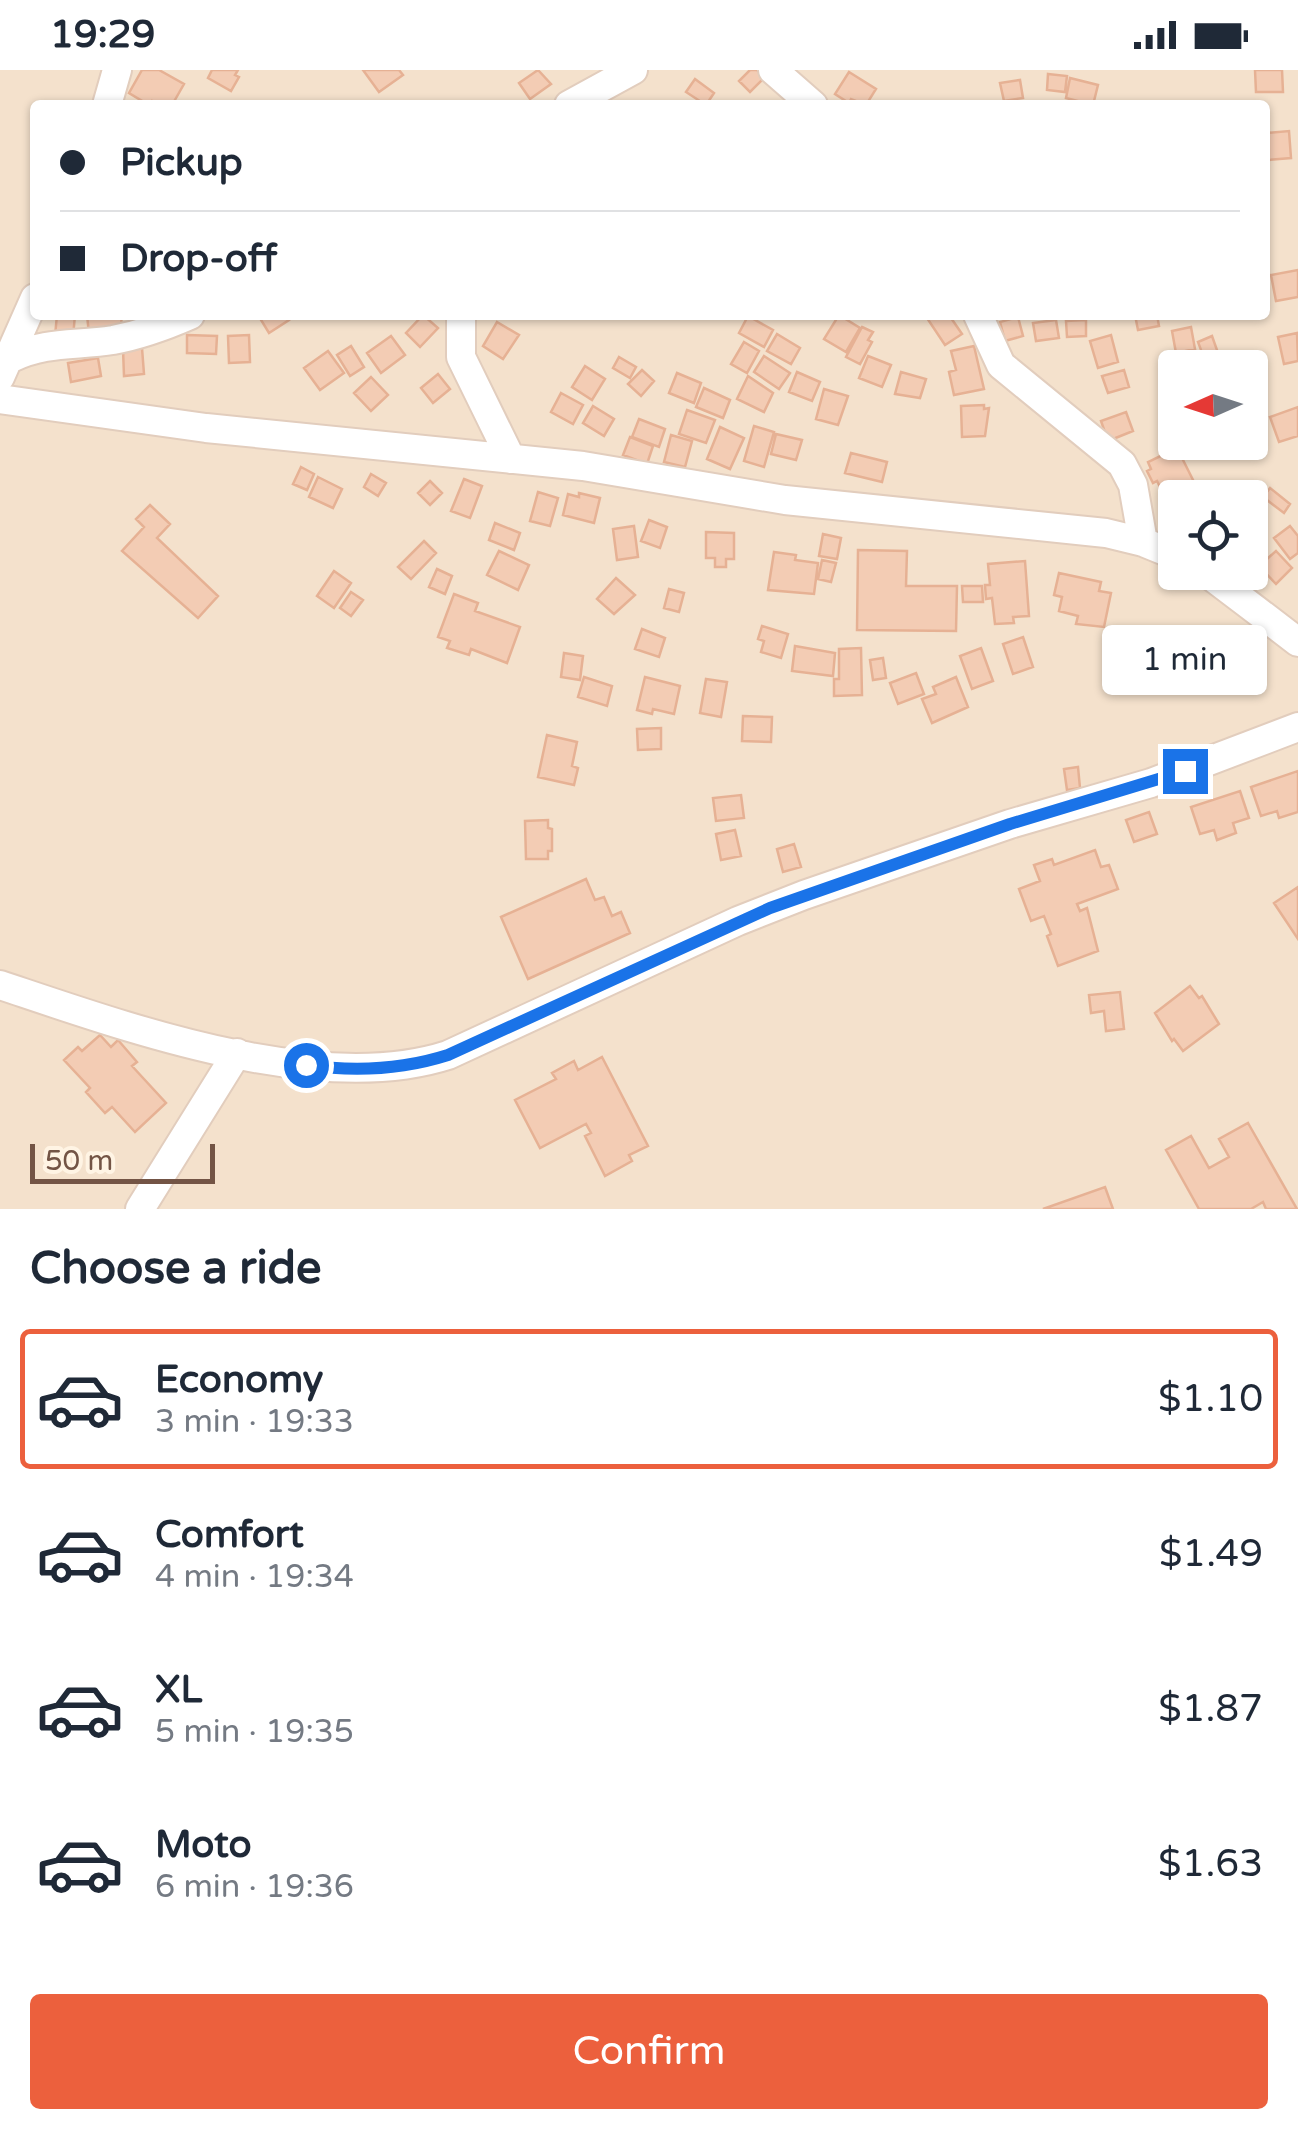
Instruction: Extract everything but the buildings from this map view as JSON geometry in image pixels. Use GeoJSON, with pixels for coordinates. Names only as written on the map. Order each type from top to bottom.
{"type":"FeatureCollection","features":[{"type":"Feature","properties":{"kind":"street"},"geometry":{"type":"LineString","coordinates":[[108,100],[117,70]]}},
{"type":"Feature","properties":{"kind":"street"},"geometry":{"type":"LineString","coordinates":[[578,100],[633,70]]}},
{"type":"Feature","properties":{"kind":"street"},"geometry":{"type":"LineString","coordinates":[[773,70],[807,100]]}},
{"type":"Feature","properties":{"kind":"street"},"geometry":{"type":"LineString","coordinates":[[5,367],[30,310]]}},
{"type":"Feature","properties":{"kind":"street"},"geometry":{"type":"LineString","coordinates":[[5,367],[34,347],[116,340],[179,320]]}},
{"type":"Feature","properties":{"kind":"street"},"geometry":{"type":"LineString","coordinates":[[461,320],[461,357],[511,459]]}},
{"type":"Feature","properties":{"kind":"street"},"geometry":{"type":"LineString","coordinates":[[980,320],[1001,365],[1122,464],[1133,485],[1142,542]]}},
{"type":"Feature","properties":{"kind":"street"},"geometry":{"type":"LineString","coordinates":[[0,398],[206,428],[583,466],[786,500],[1065,528],[1142,542],[1158,549]]}},
{"type":"Feature","properties":{"kind":"street"},"geometry":{"type":"LineString","coordinates":[[1230,590],[1298,642]]}},
{"type":"Feature","properties":{"kind":"street"},"geometry":{"type":"LineString","coordinates":[[0,985],[122,1026],[237,1053],[336,1070],[415,1066],[448,1055],[754,914],[1010,824],[1152,783],[1298,727]]}},
{"type":"Feature","properties":{"kind":"street"},"geometry":{"type":"LineString","coordinates":[[140,1209],[237,1053]]}},
{"type":"Feature","properties":{"kind":"shaded area"},"geometry":{"type":"Polygon","coordinates":[[[0,70],[1298,70],[1298,1209],[0,1209],[0,70]]]}},
{"type":"Feature","properties":{"kind":"route"},"geometry":{"type":"LineString","coordinates":[[306,1065],[373,1070],[415,1066],[448,1055],[770,908],[1010,824],[1185,771]]}}]}
